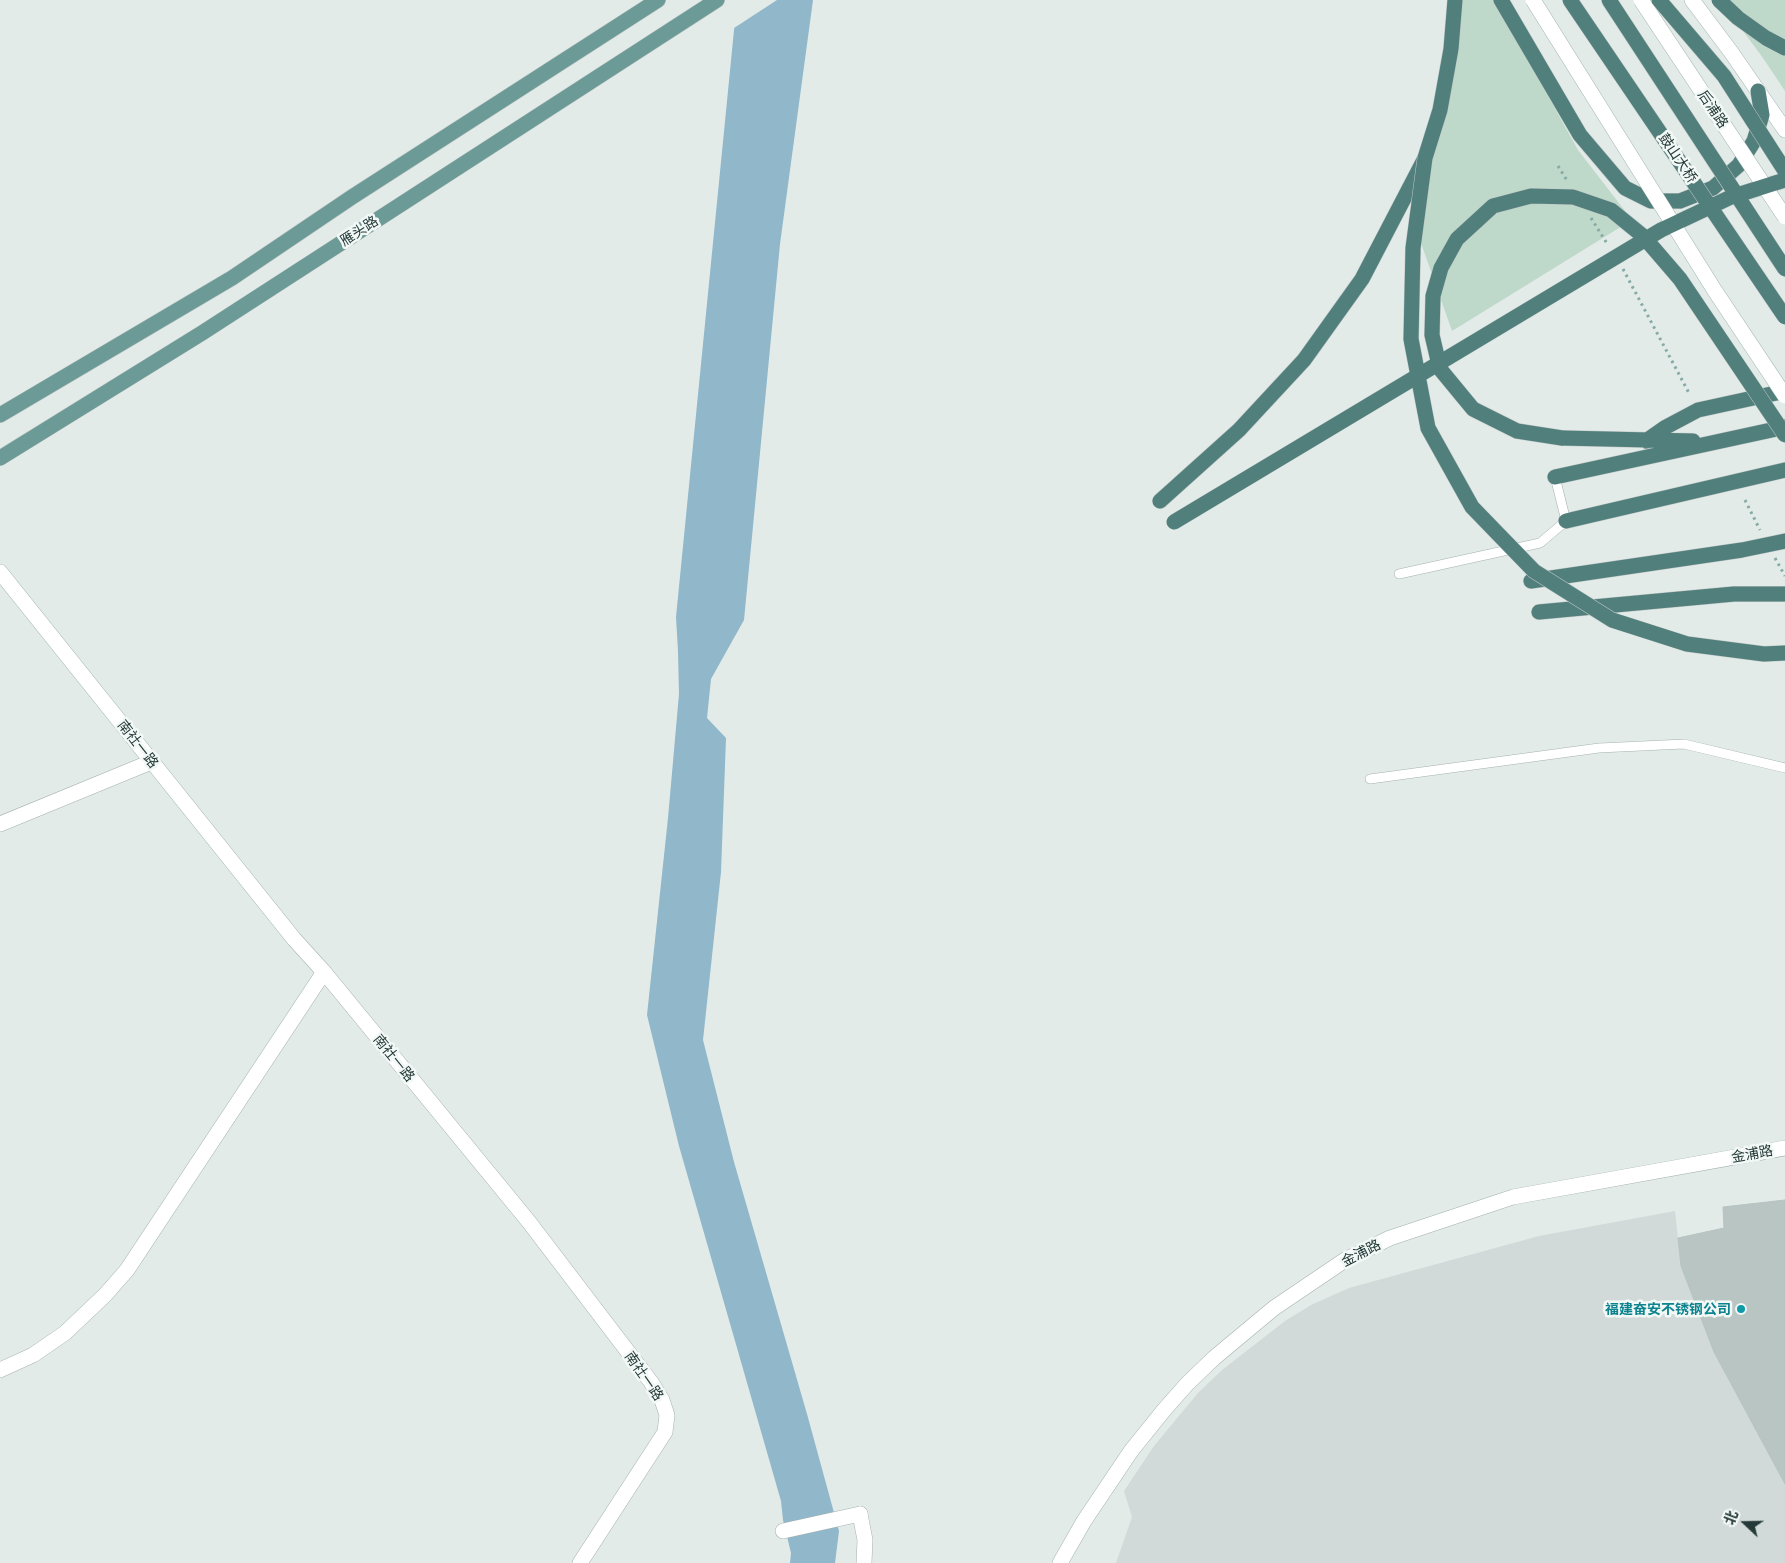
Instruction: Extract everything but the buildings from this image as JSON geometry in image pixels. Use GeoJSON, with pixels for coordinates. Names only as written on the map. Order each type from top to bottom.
{"type":"FeatureCollection","features":[{"type":"Feature","properties":{"kind":"highway"},"geometry":{"type":"LineString","coordinates":[[1454,0],[1451,48],[1441,101],[1425,158],[1413,248],[1411,340],[1428,428],[1472,507],[1534,572],[1612,620],[1687,644],[1764,654],[1785,653]]}},
{"type":"Feature","properties":{"kind":"highway"},"geometry":{"type":"LineString","coordinates":[[1501,0],[1580,135],[1625,188],[1651,201],[1680,201],[1713,188],[1739,166],[1754,141],[1762,115],[1758,91]]}},
{"type":"Feature","properties":{"kind":"highway","name":"鼓山大桥"},"geometry":{"type":"LineString","coordinates":[[1570,0],[1785,317]]}},
{"type":"Feature","properties":{"kind":"highway","name":"鼓山大桥"},"geometry":{"type":"LineString","coordinates":[[1609,0],[1785,269]]}},
{"type":"Feature","properties":{"kind":"highway"},"geometry":{"type":"LineString","coordinates":[[1659,0],[1724,76],[1785,171]]}},
{"type":"Feature","properties":{"kind":"highway"},"geometry":{"type":"LineString","coordinates":[[1719,0],[1738,18],[1766,38],[1785,48]]}},
{"type":"Feature","properties":{"kind":"highway"},"geometry":{"type":"LineString","coordinates":[[1160,501],[1239,430],[1304,360],[1362,279],[1425,158]]}},
{"type":"Feature","properties":{"kind":"highway"},"geometry":{"type":"LineString","coordinates":[[1174,522],[1661,230],[1731,197],[1785,180]]}},
{"type":"Feature","properties":{"kind":"highway"},"geometry":{"type":"LineString","coordinates":[[1722,441],[1562,438],[1517,431],[1474,409],[1440,369],[1432,335],[1433,296],[1441,268],[1457,239],[1493,206],[1531,196],[1574,197],[1611,210],[1643,236],[1680,279],[1785,435]]}},
{"type":"Feature","properties":{"kind":"highway"},"geometry":{"type":"LineString","coordinates":[[1646,441],[1666,427],[1698,410],[1785,391]]}},
{"type":"Feature","properties":{"kind":"highway"},"geometry":{"type":"LineString","coordinates":[[1555,477],[1785,427]]}},
{"type":"Feature","properties":{"kind":"highway"},"geometry":{"type":"LineString","coordinates":[[1566,521],[1785,470]]}},
{"type":"Feature","properties":{"kind":"highway"},"geometry":{"type":"LineString","coordinates":[[1531,581],[1742,550],[1785,541]]}},
{"type":"Feature","properties":{"kind":"highway"},"geometry":{"type":"LineString","coordinates":[[1539,612],[1734,594],[1785,594]]}},
{"type":"Feature","properties":{"kind":"main road"},"geometry":{"type":"LineString","coordinates":[[0,416],[232,278],[352,197],[658,0]]}},
{"type":"Feature","properties":{"kind":"main road","name":"雁头路"},"geometry":{"type":"LineString","coordinates":[[0,458],[202,333],[717,0]]}},
{"type":"Feature","properties":{"kind":"street"},"geometry":{"type":"LineString","coordinates":[[1533,0],[1715,291],[1785,396]]}},
{"type":"Feature","properties":{"kind":"street","name":"后浦路"},"geometry":{"type":"LineString","coordinates":[[1641,0],[1785,217]]}},
{"type":"Feature","properties":{"kind":"street"},"geometry":{"type":"LineString","coordinates":[[1692,0],[1785,130]]}},
{"type":"Feature","properties":{"kind":"street","name":"南社一路"},"geometry":{"type":"LineString","coordinates":[[0,572],[294,939],[324,972],[529,1222],[651,1382],[664,1405],[667,1421],[663,1437],[580,1563]]}},
{"type":"Feature","properties":{"kind":"street"},"geometry":{"type":"LineString","coordinates":[[0,824],[151,762]]}},
{"type":"Feature","properties":{"kind":"street"},"geometry":{"type":"LineString","coordinates":[[0,1370],[33,1355],[65,1333],[105,1295],[127,1270],[324,972]]}},
{"type":"Feature","properties":{"kind":"street","name":"金浦路"},"geometry":{"type":"LineString","coordinates":[[1060,1563],[1084,1521],[1131,1451],[1187,1384],[1214,1358],[1268,1313],[1345,1260],[1390,1238],[1513,1197],[1785,1148]]}},
{"type":"Feature","properties":{"kind":"street"},"geometry":{"type":"LineString","coordinates":[[784,1531],[855,1515],[866,1540],[864,1563]]}},
{"type":"Feature","properties":{"kind":"lane"},"geometry":{"type":"LineString","coordinates":[[1399,574],[1540,543],[1566,521],[1555,477]]}},
{"type":"Feature","properties":{"kind":"lane"},"geometry":{"type":"LineString","coordinates":[[1370,779],[1600,748],[1684,744],[1785,768]]}},
{"type":"Feature","properties":{"kind":"path"},"geometry":{"type":"LineString","coordinates":[[1625,272],[1690,395]]}},
{"type":"Feature","properties":{"kind":"path"},"geometry":{"type":"LineString","coordinates":[[1745,500],[1760,530]]}},
{"type":"Feature","properties":{"kind":"path"},"geometry":{"type":"LineString","coordinates":[[1775,558],[1785,576]]}},
{"type":"Feature","properties":{"kind":"shaded area"},"geometry":{"type":"Polygon","coordinates":[[[1675,1211],[1681,1266],[1714,1352],[1785,1484],[1785,1563],[1116,1563],[1132,1517],[1124,1491],[1154,1446],[1198,1393],[1222,1370],[1285,1321],[1311,1305],[1349,1288],[1539,1236],[1675,1211]]]}},
{"type":"Feature","properties":{"kind":"green space"},"geometry":{"type":"Polygon","coordinates":[[[1452,0],[1495,0],[1578,150],[1632,220],[1452,331],[1421,243],[1452,0]]]}},
{"type":"Feature","properties":{"kind":"green space"},"geometry":{"type":"Polygon","coordinates":[[[1720,0],[1785,0],[1785,91],[1763,58],[1720,0]]]}},
{"type":"Feature","properties":{"kind":"water"},"geometry":{"type":"Polygon","coordinates":[[[737,0],[813,0],[780,244],[744,620],[711,679],[707,718],[726,738],[721,872],[703,1040],[734,1162],[839,1531],[835,1563],[790,1563],[791,1553],[783,1520],[781,1501],[679,1146],[647,1015],[679,694],[676,617],[737,0]]]}},
{"type":"Feature","properties":{"kind":"pier"},"geometry":{"type":"Polygon","coordinates":[[[734,0],[777,0],[731,30],[734,0]]]}},
{"type":"Feature","properties":{"kind":"place","name":"福建奋安不锈钢公司"},"geometry":{"type":"Point","coordinates":[1741,1309]}}]}
